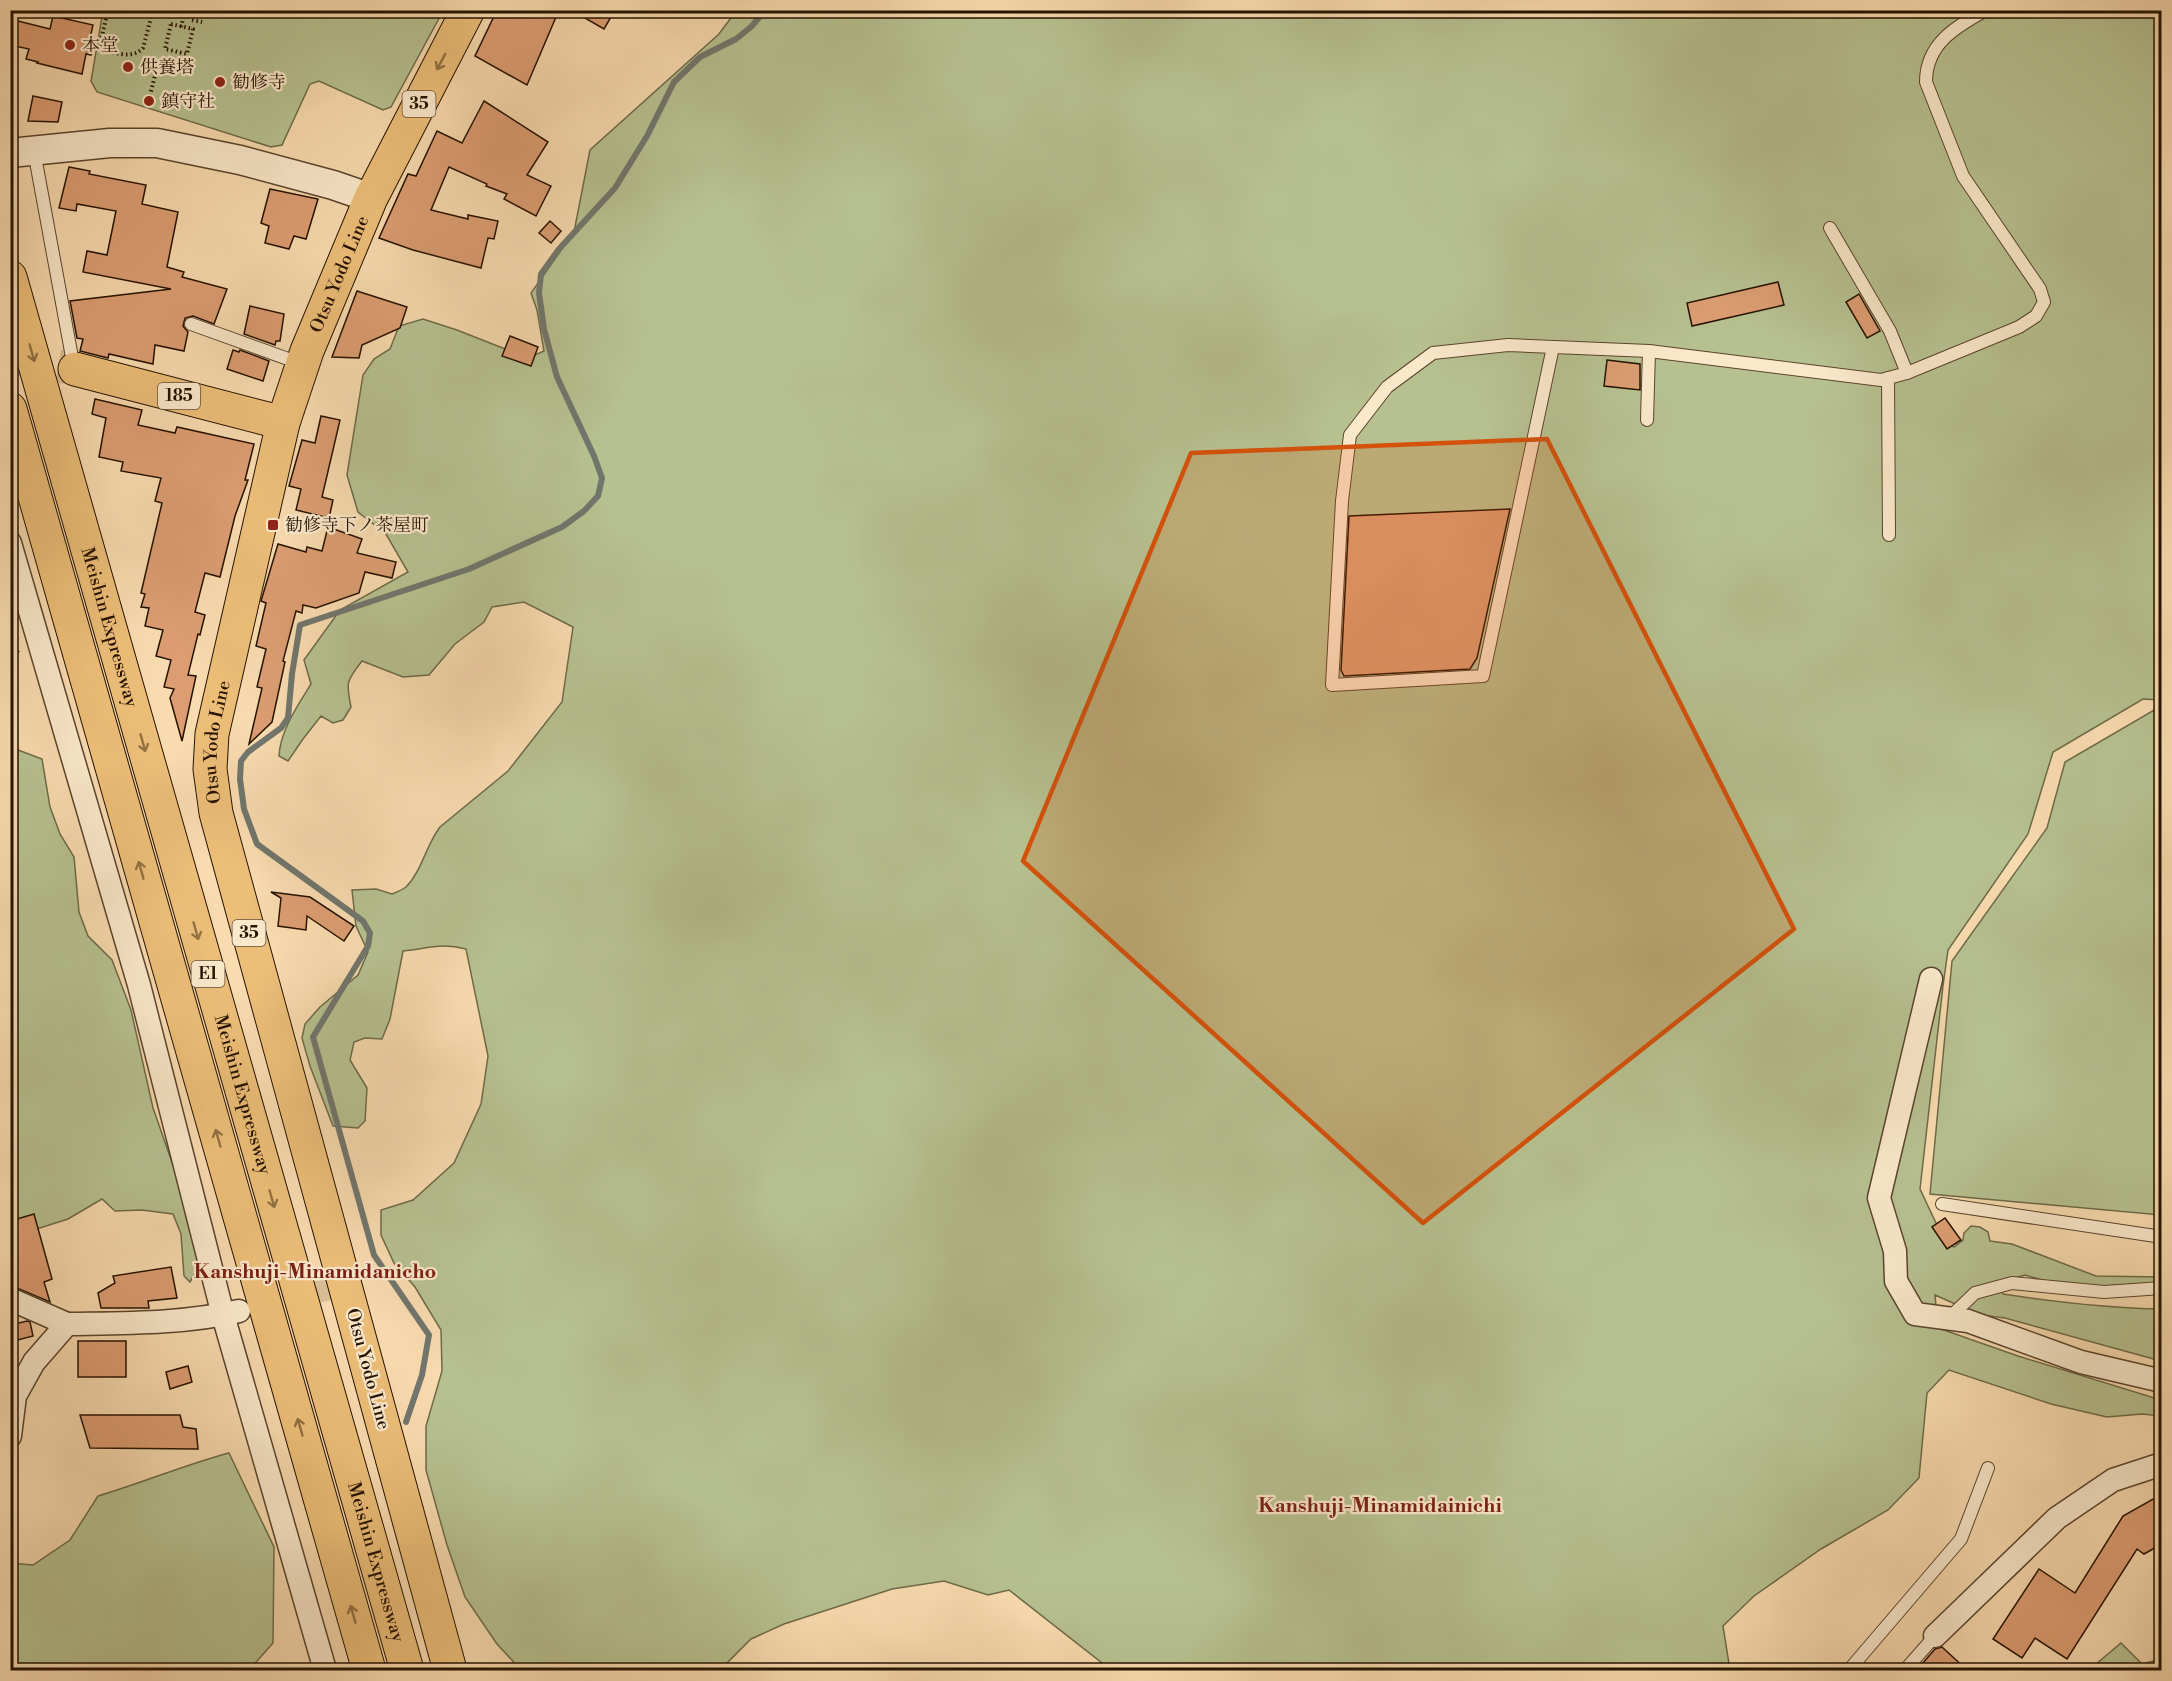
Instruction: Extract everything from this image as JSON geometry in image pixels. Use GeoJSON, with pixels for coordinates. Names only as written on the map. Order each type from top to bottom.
{"type":"FeatureCollection","features":[{"type":"Feature","properties":{"kind":"main road","name":"Otsu Yodo Line"},"geometry":{"type":"LineString","coordinates":[[450,1671],[338,1287],[216,813],[210,769],[212,734],[283,423],[303,364],[371,198],[468,10]]}},
{"type":"Feature","properties":{"kind":"main road","name":"Meishin Expressway"},"geometry":{"type":"LineString","coordinates":[[10,277],[406,1671]]}},
{"type":"Feature","properties":{"kind":"main road","name":"185"},"geometry":{"type":"LineString","coordinates":[[75,369],[283,423]]}},
{"type":"Feature","properties":{"kind":"main road","name":"Meishin Expressway"},"geometry":{"type":"LineString","coordinates":[[10,409],[369,1671]]}},
{"type":"Feature","properties":{"kind":"street"},"geometry":{"type":"LineString","coordinates":[[22,152],[111,143],[169,144],[333,184],[371,198]]}},
{"type":"Feature","properties":{"kind":"street"},"geometry":{"type":"LineString","coordinates":[[10,543],[139,985],[231,1313],[325,1671]]}},
{"type":"Feature","properties":{"kind":"street"},"geometry":{"type":"LineString","coordinates":[[1931,979],[1879,1198],[1894,1251],[1896,1281],[1916,1314],[1968,1321],[2080,1362],[2162,1381]]}},
{"type":"Feature","properties":{"kind":"street"},"geometry":{"type":"LineString","coordinates":[[10,1299],[67,1324],[144,1323],[231,1313]]}},
{"type":"Feature","properties":{"kind":"street"},"geometry":{"type":"LineString","coordinates":[[10,1436],[15,1396],[34,1362],[67,1324]]}},
{"type":"Feature","properties":{"kind":"street"},"geometry":{"type":"LineString","coordinates":[[1935,1636],[2057,1518],[2113,1480],[2162,1464]]}},
{"type":"Feature","properties":{"kind":"lane"},"geometry":{"type":"LineString","coordinates":[[1553,347],[1483,676],[1332,685],[1342,501],[1350,435],[1387,387],[1432,353],[1508,345],[1649,351],[1881,380],[1907,373],[2019,327],[2036,316],[2044,302],[2040,289],[1963,176],[1926,82],[1926,66],[1942,39],[1966,21],[1986,10]]}},
{"type":"Feature","properties":{"kind":"lane"},"geometry":{"type":"LineString","coordinates":[[22,152],[75,369]]}},
{"type":"Feature","properties":{"kind":"lane"},"geometry":{"type":"LineString","coordinates":[[1830,228],[1890,331],[1907,373]]}},
{"type":"Feature","properties":{"kind":"lane"},"geometry":{"type":"LineString","coordinates":[[191,324],[303,364]]}},
{"type":"Feature","properties":{"kind":"lane"},"geometry":{"type":"LineString","coordinates":[[1647,420],[1649,351]]}},
{"type":"Feature","properties":{"kind":"lane"},"geometry":{"type":"LineString","coordinates":[[1888,378],[1889,535]]}},
{"type":"Feature","properties":{"kind":"lane"},"geometry":{"type":"LineString","coordinates":[[1942,1204],[2162,1237]]}},
{"type":"Feature","properties":{"kind":"lane"},"geometry":{"type":"LineString","coordinates":[[1949,1318],[1975,1293],[2012,1283],[2104,1292],[2162,1288]]}},
{"type":"Feature","properties":{"kind":"lane"},"geometry":{"type":"LineString","coordinates":[[1850,1671],[1961,1539],[1988,1468]]}},
{"type":"Feature","properties":{"kind":"lane"},"geometry":{"type":"LineString","coordinates":[[1905,1671],[1935,1636]]}},
{"type":"Feature","properties":{"kind":"path"},"geometry":{"type":"LineString","coordinates":[[108,10],[99,49],[132,55],[143,48],[153,10]]}},
{"type":"Feature","properties":{"kind":"path"},"geometry":{"type":"LineString","coordinates":[[181,27],[186,10],[207,15]]}},
{"type":"Feature","properties":{"kind":"path"},"geometry":{"type":"LineString","coordinates":[[192,20],[202,22]]}},
{"type":"Feature","properties":{"kind":"path"},"geometry":{"type":"LineString","coordinates":[[171,24],[181,27],[193,29],[187,54],[165,49],[171,24]]}},
{"type":"Feature","properties":{"kind":"path"},"geometry":{"type":"LineString","coordinates":[[149,62],[158,64],[150,95]]}},
{"type":"Feature","properties":{"kind":"highlighted area"},"geometry":{"type":"Polygon","coordinates":[[[1547,439],[1794,929],[1423,1223],[1023,861],[1191,453],[1547,439]]]}},
{"type":"Feature","properties":{"kind":"green space","name":"勧修寺"},"geometry":{"type":"Polygon","coordinates":[[[103,10],[443,11],[391,107],[383,110],[319,81],[310,84],[282,145],[271,147],[97,92],[91,81],[103,10]]]}},
{"type":"Feature","properties":{"kind":"green space"},"geometry":{"type":"Polygon","coordinates":[[[736,11],[2161,11],[2161,700],[2143,699],[2053,752],[2028,834],[1948,950],[1920,1189],[1945,1242],[1954,1247],[1963,1240],[1964,1233],[1971,1226],[1980,1227],[1988,1232],[1990,1241],[2012,1244],[2096,1276],[2161,1277],[2161,1287],[2083,1288],[2058,1285],[2025,1275],[1997,1283],[2003,1294],[2082,1304],[2161,1309],[2161,1361],[2005,1318],[1980,1315],[1935,1295],[1938,1328],[2018,1356],[2161,1400],[2161,1416],[2142,1414],[2107,1417],[2051,1404],[1949,1370],[1927,1393],[1919,1478],[1888,1510],[1821,1549],[1754,1596],[1723,1626],[1730,1670],[1111,1670],[1009,1590],[988,1595],[944,1581],[892,1589],[784,1624],[751,1639],[723,1667],[710,1670],[521,1670],[497,1644],[465,1597],[447,1545],[426,1470],[426,1426],[442,1371],[441,1330],[415,1287],[394,1263],[381,1235],[381,1210],[413,1200],[454,1163],[481,1104],[488,1056],[466,949],[441,946],[403,951],[390,1019],[382,1039],[365,1038],[354,1042],[350,1060],[367,1088],[365,1121],[358,1128],[333,1126],[302,1038],[305,1024],[320,1007],[358,975],[368,952],[356,926],[352,890],[376,889],[392,894],[406,887],[440,827],[508,771],[562,702],[573,627],[524,602],[492,607],[484,622],[455,644],[429,675],[403,677],[362,661],[349,683],[351,707],[343,720],[333,723],[321,716],[288,761],[279,756],[280,747],[290,718],[311,684],[304,660],[340,610],[408,572],[386,534],[358,512],[347,475],[363,375],[374,359],[390,349],[399,326],[423,319],[528,358],[544,351],[537,310],[531,293],[574,232],[590,150],[719,34],[736,11]]]}},
{"type":"Feature","properties":{"kind":"green space"},"geometry":{"type":"Polygon","coordinates":[[[2161,706],[2161,1215],[1930,1194],[1952,961],[2047,828],[2065,762],[2161,706]]]}},
{"type":"Feature","properties":{"kind":"green space"},"geometry":{"type":"Polygon","coordinates":[[[18,750],[42,759],[50,807],[60,834],[74,857],[79,912],[88,936],[112,960],[131,1010],[153,1108],[189,1211],[201,1263],[190,1282],[184,1276],[181,1234],[173,1214],[142,1210],[115,1211],[102,1199],[68,1219],[27,1232],[11,1272],[10,751],[18,750]]]}},
{"type":"Feature","properties":{"kind":"green space"},"geometry":{"type":"Polygon","coordinates":[[[229,1453],[274,1547],[273,1643],[249,1670],[21,1670],[11,1655],[11,1563],[33,1565],[70,1540],[98,1496],[229,1453]]]}},
{"type":"Feature","properties":{"kind":"green space"},"geometry":{"type":"Polygon","coordinates":[[[2121,1643],[2142,1664],[2161,1659],[2161,1670],[2089,1670],[2121,1643]]]}},
{"type":"Feature","properties":{"kind":"building"},"geometry":{"type":"Polygon","coordinates":[[[497,10],[559,10],[527,85],[475,56],[497,10]]]}},
{"type":"Feature","properties":{"kind":"building"},"geometry":{"type":"Polygon","coordinates":[[[571,10],[615,10],[604,29],[571,10]]]}},
{"type":"Feature","properties":{"kind":"building","name":"本堂"},"geometry":{"type":"Polygon","coordinates":[[[53,16],[93,25],[90,38],[95,39],[91,55],[86,54],[82,74],[26,59],[29,49],[10,45],[10,19],[50,29],[53,16]]]}},
{"type":"Feature","properties":{"kind":"building"},"geometry":{"type":"Polygon","coordinates":[[[33,96],[62,102],[58,122],[28,121],[33,96]]]}},
{"type":"Feature","properties":{"kind":"building"},"geometry":{"type":"Polygon","coordinates":[[[484,101],[548,142],[527,175],[551,186],[536,216],[504,199],[507,194],[449,167],[431,210],[468,219],[468,215],[498,221],[494,239],[488,238],[481,268],[413,250],[379,238],[408,174],[416,176],[437,131],[462,143],[484,101]]]}},
{"type":"Feature","properties":{"kind":"building"},"geometry":{"type":"Polygon","coordinates":[[[69,167],[90,171],[89,174],[146,185],[142,204],[178,212],[167,267],[184,272],[182,277],[227,289],[214,324],[193,316],[185,318],[183,326],[188,332],[184,351],[155,345],[153,364],[109,354],[108,358],[80,351],[83,339],[77,338],[70,301],[171,289],[83,272],[87,251],[107,255],[116,211],[77,204],[76,211],[59,208],[69,167]]]}},
{"type":"Feature","properties":{"kind":"building"},"geometry":{"type":"Polygon","coordinates":[[[270,189],[318,199],[306,239],[294,236],[289,249],[265,243],[269,226],[261,223],[270,189]]]}},
{"type":"Feature","properties":{"kind":"building"},"geometry":{"type":"Polygon","coordinates":[[[550,221],[561,231],[551,243],[539,233],[550,221]]]}},
{"type":"Feature","properties":{"kind":"building"},"geometry":{"type":"Polygon","coordinates":[[[1778,282],[1784,305],[1692,326],[1687,303],[1778,282]]]}},
{"type":"Feature","properties":{"kind":"building"},"geometry":{"type":"Polygon","coordinates":[[[357,291],[407,307],[400,328],[362,345],[359,358],[332,357],[357,291]]]}},
{"type":"Feature","properties":{"kind":"building"},"geometry":{"type":"Polygon","coordinates":[[[1859,294],[1880,331],[1867,338],[1846,302],[1859,294]]]}},
{"type":"Feature","properties":{"kind":"building"},"geometry":{"type":"Polygon","coordinates":[[[250,306],[284,314],[280,341],[276,341],[275,345],[244,334],[250,306]]]}},
{"type":"Feature","properties":{"kind":"building"},"geometry":{"type":"Polygon","coordinates":[[[510,336],[538,347],[531,366],[502,356],[510,336]]]}},
{"type":"Feature","properties":{"kind":"building"},"geometry":{"type":"Polygon","coordinates":[[[233,350],[239,352],[240,350],[269,361],[263,381],[227,369],[233,350]]]}},
{"type":"Feature","properties":{"kind":"building"},"geometry":{"type":"Polygon","coordinates":[[[1607,360],[1640,364],[1640,390],[1604,386],[1607,360]]]}},
{"type":"Feature","properties":{"kind":"building"},"geometry":{"type":"Polygon","coordinates":[[[95,399],[142,410],[138,425],[175,433],[177,427],[254,444],[245,480],[248,480],[235,516],[220,577],[205,573],[195,612],[205,615],[188,675],[196,676],[182,741],[170,698],[174,689],[164,687],[171,660],[156,656],[163,630],[145,626],[149,608],[141,607],[145,594],[141,593],[162,503],[155,501],[161,478],[121,471],[123,462],[99,457],[106,418],[92,414],[95,399]]]}},
{"type":"Feature","properties":{"kind":"building"},"geometry":{"type":"Polygon","coordinates":[[[321,416],[340,420],[322,497],[333,500],[329,518],[296,510],[301,489],[289,486],[302,440],[315,443],[321,416]]]}},
{"type":"Feature","properties":{"kind":"building"},"geometry":{"type":"Polygon","coordinates":[[[1510,509],[1477,658],[1470,669],[1344,676],[1341,670],[1349,516],[1510,509]]]}},
{"type":"Feature","properties":{"kind":"building"},"geometry":{"type":"Polygon","coordinates":[[[328,527],[362,539],[357,553],[396,562],[392,578],[365,572],[359,593],[316,608],[303,605],[302,613],[296,611],[283,661],[285,662],[272,722],[249,744],[262,688],[257,687],[266,649],[256,646],[266,603],[261,601],[278,544],[306,552],[307,547],[322,551],[328,527]]]}},
{"type":"Feature","properties":{"kind":"building"},"geometry":{"type":"Polygon","coordinates":[[[271,892],[310,897],[354,926],[344,941],[307,916],[306,930],[278,926],[281,898],[271,892]]]}},
{"type":"Feature","properties":{"kind":"building"},"geometry":{"type":"Polygon","coordinates":[[[34,1214],[52,1279],[44,1282],[50,1302],[12,1286],[10,1279],[10,1221],[34,1214]]]}},
{"type":"Feature","properties":{"kind":"building"},"geometry":{"type":"Polygon","coordinates":[[[1945,1218],[1961,1240],[1947,1249],[1932,1227],[1945,1218]]]}},
{"type":"Feature","properties":{"kind":"building"},"geometry":{"type":"Polygon","coordinates":[[[171,1267],[177,1298],[148,1301],[149,1308],[101,1308],[98,1293],[115,1283],[113,1276],[171,1267]]]}},
{"type":"Feature","properties":{"kind":"building"},"geometry":{"type":"Polygon","coordinates":[[[30,1322],[33,1336],[10,1342],[10,1325],[30,1322]]]}},
{"type":"Feature","properties":{"kind":"building"},"geometry":{"type":"Polygon","coordinates":[[[78,1341],[126,1341],[126,1377],[78,1377],[78,1341]]]}},
{"type":"Feature","properties":{"kind":"building"},"geometry":{"type":"Polygon","coordinates":[[[188,1366],[192,1382],[170,1389],[166,1372],[188,1366]]]}},
{"type":"Feature","properties":{"kind":"building"},"geometry":{"type":"Polygon","coordinates":[[[80,1415],[180,1415],[183,1427],[196,1429],[198,1449],[90,1448],[80,1415]]]}},
{"type":"Feature","properties":{"kind":"building"},"geometry":{"type":"Polygon","coordinates":[[[2162,1494],[2162,1544],[2144,1554],[2137,1549],[2067,1659],[2035,1638],[2022,1658],[1993,1639],[2039,1569],[2075,1593],[2123,1516],[2162,1494]]]}},
{"type":"Feature","properties":{"kind":"building"},"geometry":{"type":"Polygon","coordinates":[[[1942,1647],[1968,1671],[1916,1671],[1935,1649],[1942,1647]]]}},
{"type":"Feature","properties":{"kind":"waterway"},"geometry":{"type":"LineString","coordinates":[[406,1422],[422,1375],[429,1335],[374,1255],[313,1037],[368,946],[370,933],[363,921],[257,844],[244,809],[240,779],[241,761],[248,752],[281,728],[288,718],[300,625],[469,569],[562,527],[584,511],[598,496],[602,478],[557,377],[544,329],[539,293],[541,274],[559,249],[615,188],[647,136],[674,82],[700,57],[736,39],[752,26],[765,10]]}},
{"type":"Feature","properties":{"kind":"tunnel"},"geometry":{"type":"LineString","coordinates":[[10,358],[75,369]]}},
{"type":"Feature","properties":{"kind":"tunnel"},"geometry":{"type":"LineString","coordinates":[[253,1308],[330,1289]]}},
{"type":"Feature","properties":{"kind":"place","name":"本堂"},"geometry":{"type":"Point","coordinates":[70,45]}},
{"type":"Feature","properties":{"kind":"place","name":"供養塔"},"geometry":{"type":"Point","coordinates":[128,67]}},
{"type":"Feature","properties":{"kind":"place","name":"勧修寺"},"geometry":{"type":"Point","coordinates":[220,82]}},
{"type":"Feature","properties":{"kind":"place","name":"鎮守社"},"geometry":{"type":"Point","coordinates":[149,101]}},
{"type":"Feature","properties":{"kind":"place","name":"勧修寺下ノ茶屋町"},"geometry":{"type":"Point","coordinates":[273,525]}},
{"type":"Feature","properties":{"kind":"district","name":"Kanshuji-Minamidanicho"},"geometry":{"type":"Point","coordinates":[315,1272]}},
{"type":"Feature","properties":{"kind":"district","name":"Kanshuji-Minamidainichi"},"geometry":{"type":"Point","coordinates":[1380,1506]}}]}
